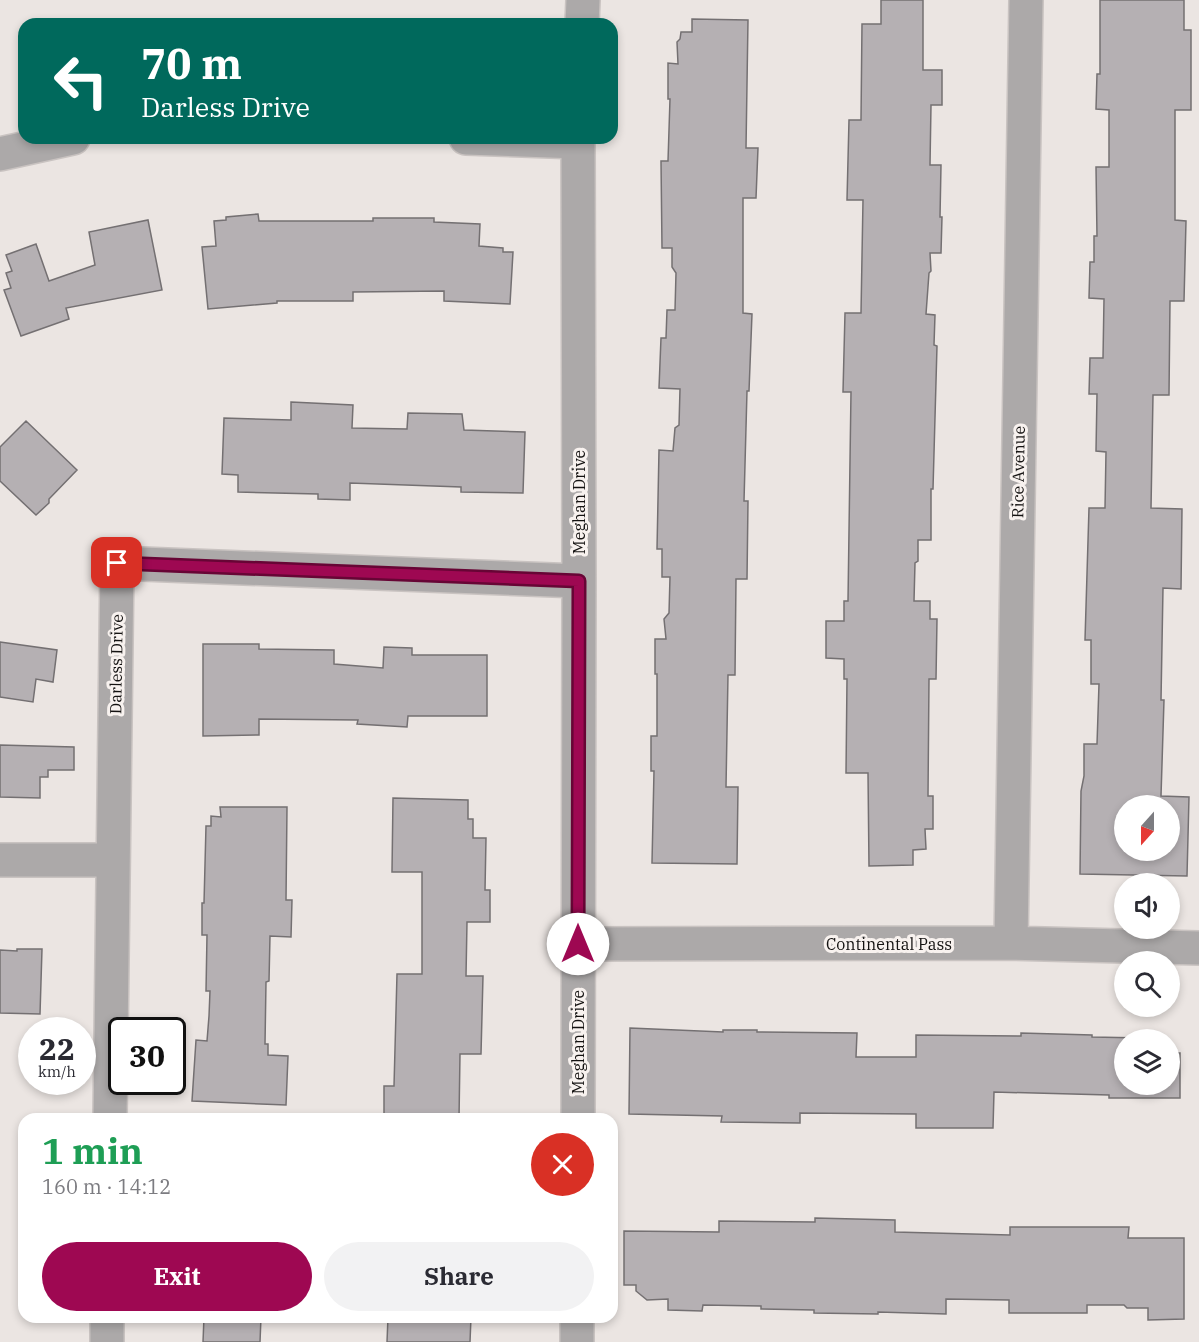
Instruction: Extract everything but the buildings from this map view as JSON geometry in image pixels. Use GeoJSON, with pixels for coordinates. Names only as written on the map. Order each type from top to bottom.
{"type":"FeatureCollection","features":[{"type":"Feature","properties":{"kind":"street"},"geometry":{"type":"LineString","coordinates":[[582,18],[583,0]]}},
{"type":"Feature","properties":{"kind":"street","name":"Rice Avenue"},"geometry":{"type":"LineString","coordinates":[[1011,943],[1026,0]]}},
{"type":"Feature","properties":{"kind":"street"},"geometry":{"type":"LineString","coordinates":[[0,154],[46,144]]}},
{"type":"Feature","properties":{"kind":"street","name":"Meghan Drive"},"geometry":{"type":"LineString","coordinates":[[578,144],[578,1113]]}},
{"type":"Feature","properties":{"kind":"street","name":"Darless Drive"},"geometry":{"type":"LineString","coordinates":[[110,1113],[117,563],[579,581]]}},
{"type":"Feature","properties":{"kind":"street"},"geometry":{"type":"LineString","coordinates":[[0,860],[113,860]]}},
{"type":"Feature","properties":{"kind":"street","name":"Continental Pass"},"geometry":{"type":"LineString","coordinates":[[578,944],[1011,943],[1199,948]]}},
{"type":"Feature","properties":{"kind":"street"},"geometry":{"type":"LineString","coordinates":[[107,1323],[107,1342]]}},
{"type":"Feature","properties":{"kind":"street"},"geometry":{"type":"LineString","coordinates":[[577,1323],[577,1342]]}},
{"type":"Feature","properties":{"kind":"route"},"geometry":{"type":"LineString","coordinates":[[117,563],[579,581],[578,944]]}}]}
